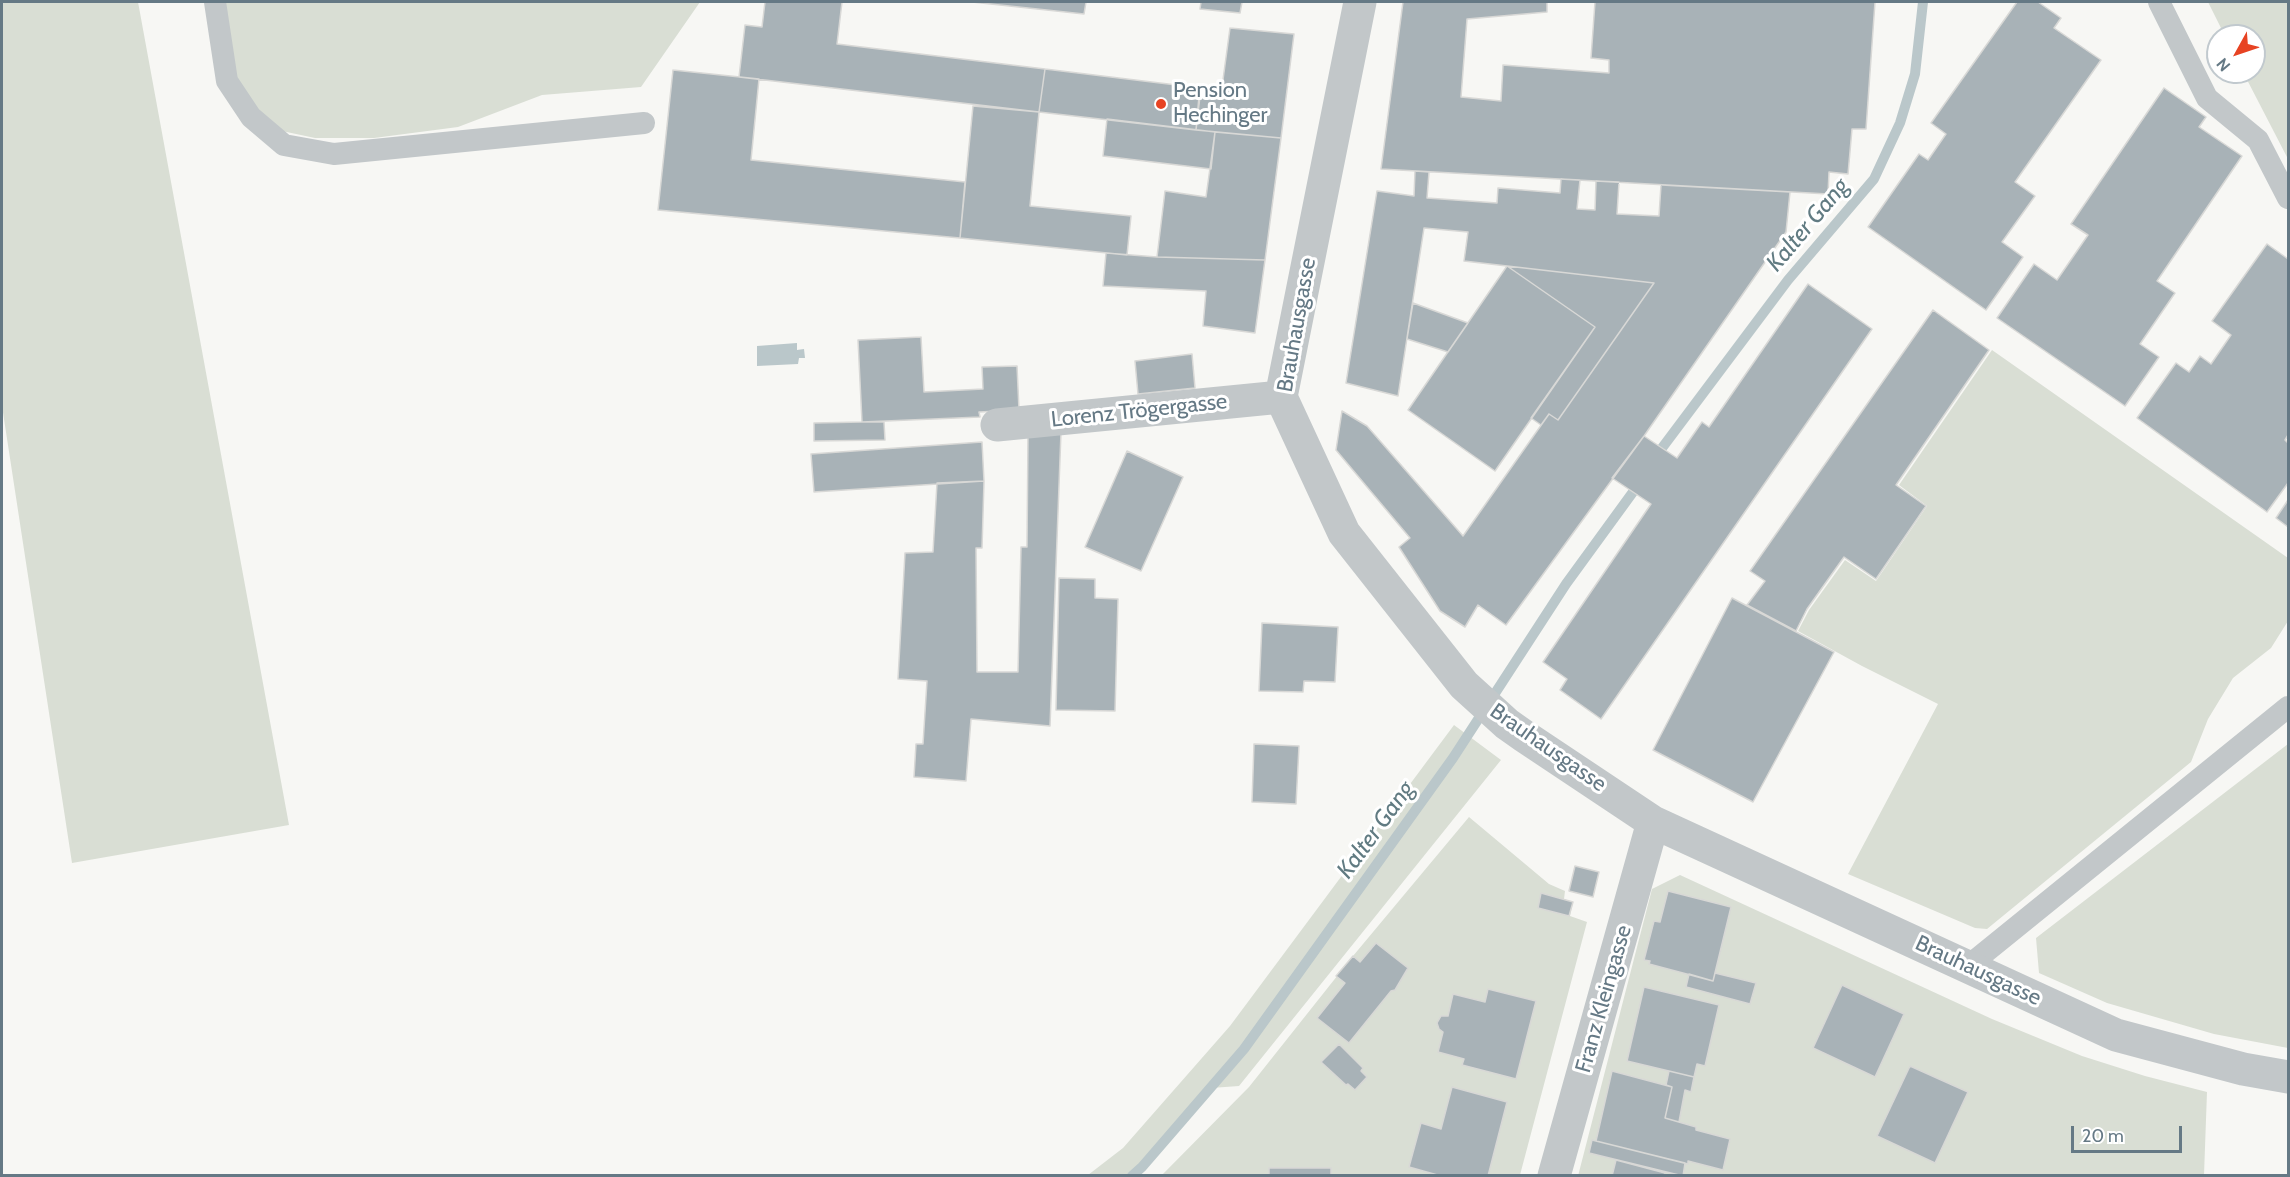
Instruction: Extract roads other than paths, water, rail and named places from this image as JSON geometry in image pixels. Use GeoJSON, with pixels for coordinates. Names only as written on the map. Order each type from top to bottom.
{"type":"FeatureCollection","features":[{"type":"Feature","properties":{"kind":"street","name":"Brauhausgasse"},"geometry":{"type":"LineString","coordinates":[[1360,2],[1281,397],[1344,533],[1464,685],[1507,724],[1653,822],[2116,1035],[2243,1070],[2289,1077]]}},
{"type":"Feature","properties":{"kind":"street","name":"Lorenz Trögergasse"},"geometry":{"type":"LineString","coordinates":[[997,425],[1281,397]]}},
{"type":"Feature","properties":{"kind":"street","name":"Franz Kleingasse"},"geometry":{"type":"LineString","coordinates":[[1554,1176],[1653,822]]}},
{"type":"Feature","properties":{"kind":"lane"},"geometry":{"type":"LineString","coordinates":[[215,2],[227,81],[251,117],[284,145],[334,154],[644,123]]}},
{"type":"Feature","properties":{"kind":"lane"},"geometry":{"type":"LineString","coordinates":[[2159,2],[2207,98],[2258,140],[2289,198]]}},
{"type":"Feature","properties":{"kind":"lane"},"geometry":{"type":"LineString","coordinates":[[1967,967],[2289,706]]}},
{"type":"Feature","properties":{"kind":"waterway","name":"Kalter Gang"},"geometry":{"type":"LineString","coordinates":[[1662,448],[1788,280],[1874,179],[1900,123],[1915,74],[1923,2]]}},
{"type":"Feature","properties":{"kind":"waterway","name":"Kalter Gang"},"geometry":{"type":"LineString","coordinates":[[1132,1176],[1244,1049],[1453,758],[1566,584],[1633,492]]}},
{"type":"Feature","properties":{"kind":"place","name":"Pension Hechinger"},"geometry":{"type":"Point","coordinates":[1161,104]}}]}
